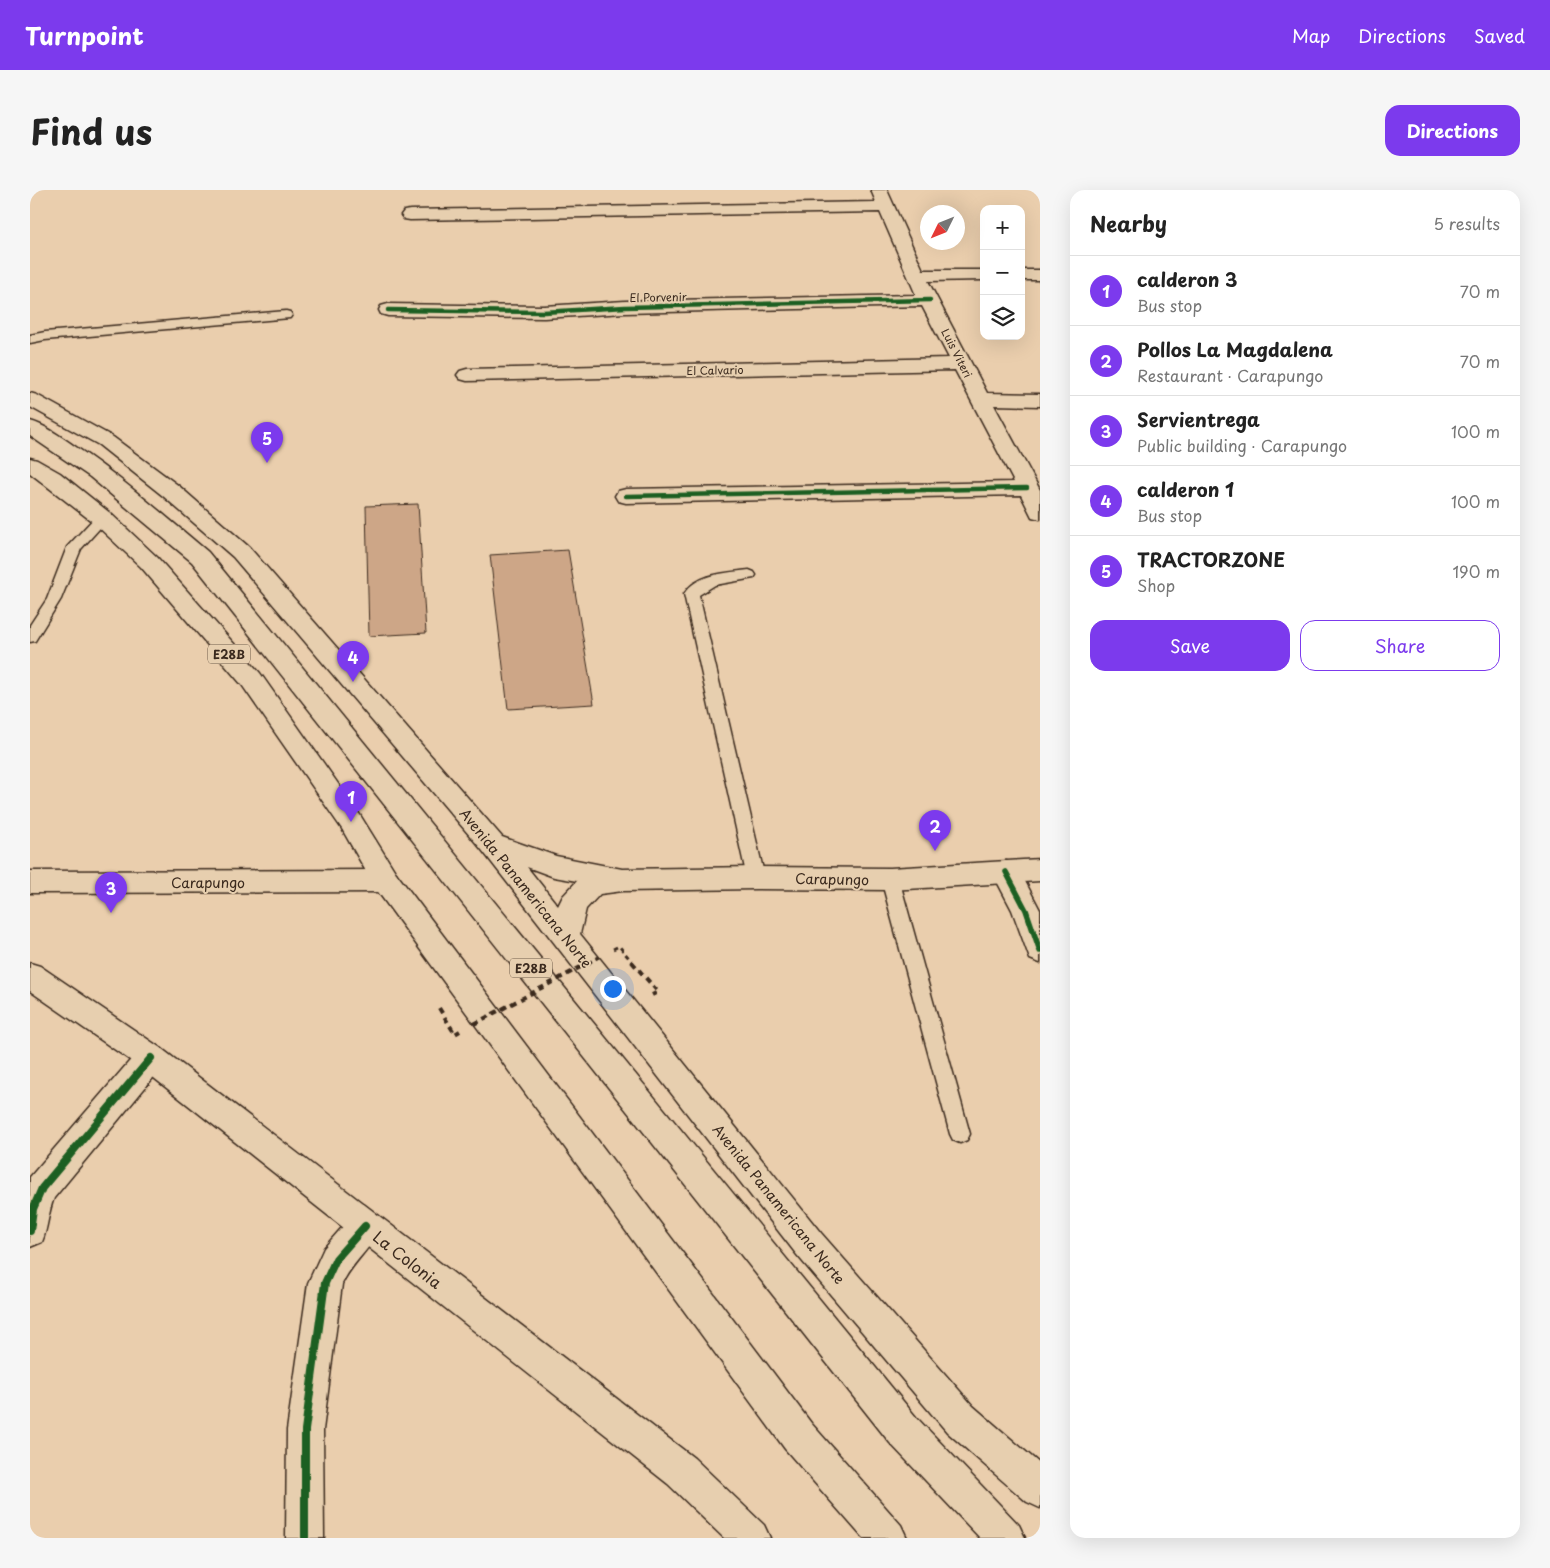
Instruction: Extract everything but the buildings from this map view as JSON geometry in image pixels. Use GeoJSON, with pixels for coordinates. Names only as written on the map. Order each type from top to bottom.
{"type":"FeatureCollection","features":[{"type":"Feature","properties":{"kind":"main road"},"geometry":{"type":"LineString","coordinates":[[410,215],[883,198]]}},
{"type":"Feature","properties":{"kind":"main road","name":"Luis Viteri"},"geometry":{"type":"LineString","coordinates":[[883,198],[916,276],[980,399],[1016,463],[1040,512]]}},
{"type":"Feature","properties":{"kind":"main road"},"geometry":{"type":"LineString","coordinates":[[916,276],[980,275]]}},
{"type":"Feature","properties":{"kind":"main road"},"geometry":{"type":"LineString","coordinates":[[1025,275],[1040,275]]}},
{"type":"Feature","properties":{"kind":"main road","name":"El Porvenir"},"geometry":{"type":"LineString","coordinates":[[388,310],[544,312],[625,307],[930,300]]}},
{"type":"Feature","properties":{"kind":"main road","name":"El Calvario"},"geometry":{"type":"LineString","coordinates":[[467,376],[962,364]]}},
{"type":"Feature","properties":{"kind":"main road","name":"Avenida Panamericana Norte"},"geometry":{"type":"LineString","coordinates":[[30,399],[106,442],[171,491],[241,552],[492,843],[816,1251],[960,1419],[1040,1490]]}},
{"type":"Feature","properties":{"kind":"main road"},"geometry":{"type":"LineString","coordinates":[[980,399],[1040,400]]}},
{"type":"Feature","properties":{"kind":"main road","name":"E28B"},"geometry":{"type":"LineString","coordinates":[[30,427],[66,448],[114,483],[200,557],[903,1430],[1006,1538]]}},
{"type":"Feature","properties":{"kind":"main road"},"geometry":{"type":"LineString","coordinates":[[1016,463],[1040,463]]}},
{"type":"Feature","properties":{"kind":"main road","name":"E28B"},"geometry":{"type":"LineString","coordinates":[[30,464],[52,478],[102,518],[149,562],[252,680],[351,822],[386,881],[798,1436],[888,1538]]}},
{"type":"Feature","properties":{"kind":"main road"},"geometry":{"type":"LineString","coordinates":[[626,496],[1027,488]]}},
{"type":"Feature","properties":{"kind":"main road","name":"Carapungo"},"geometry":{"type":"LineString","coordinates":[[492,843],[554,866],[623,880]]}},
{"type":"Feature","properties":{"kind":"main road"},"geometry":{"type":"LineString","coordinates":[[1021,871],[1040,886]]}},
{"type":"Feature","properties":{"kind":"main road"},"geometry":{"type":"LineString","coordinates":[[1021,871],[1026,910],[1040,951]]}},
{"type":"Feature","properties":{"kind":"main road","name":"Carapungo"},"geometry":{"type":"LineString","coordinates":[[566,934],[573,904],[592,884],[623,880],[756,878],[890,880],[1021,871]]}},
{"type":"Feature","properties":{"kind":"main road","name":"Carapungo"},"geometry":{"type":"LineString","coordinates":[[30,882],[386,881]]}},
{"type":"Feature","properties":{"kind":"main road","name":"La Colonia"},"geometry":{"type":"LineString","coordinates":[[30,975],[151,1058],[364,1226],[681,1471],[751,1538]]}},
{"type":"Feature","properties":{"kind":"main road"},"geometry":{"type":"LineString","coordinates":[[30,1231],[33,1209],[42,1188],[151,1058]]}},
{"type":"Feature","properties":{"kind":"main road"},"geometry":{"type":"LineString","coordinates":[[305,1538],[305,1430],[325,1283],[336,1259],[364,1226]]}},
{"type":"Feature","properties":{"kind":"lane"},"geometry":{"type":"LineString","coordinates":[[30,339],[45,336],[286,315]]}},
{"type":"Feature","properties":{"kind":"lane"},"geometry":{"type":"LineString","coordinates":[[30,637],[54,599],[74,547],[102,518]]}},
{"type":"Feature","properties":{"kind":"lane"},"geometry":{"type":"LineString","coordinates":[[749,575],[706,582],[696,587],[691,594],[756,878]]}},
{"type":"Feature","properties":{"kind":"lane"},"geometry":{"type":"LineString","coordinates":[[890,880],[960,1134]]}},
{"type":"Feature","properties":{"kind":"path"},"geometry":{"type":"LineString","coordinates":[[474,1024],[599,957]]}},
{"type":"Feature","properties":{"kind":"cycle path"},"geometry":{"type":"LineString","coordinates":[[388,310],[544,312],[625,307],[930,300]]}},
{"type":"Feature","properties":{"kind":"cycle path"},"geometry":{"type":"LineString","coordinates":[[626,496],[1027,488]]}},
{"type":"Feature","properties":{"kind":"cycle path"},"geometry":{"type":"LineString","coordinates":[[1006,872],[1026,910],[1040,951]]}},
{"type":"Feature","properties":{"kind":"cycle path"},"geometry":{"type":"LineString","coordinates":[[30,1231],[33,1209],[42,1188],[151,1058]]}},
{"type":"Feature","properties":{"kind":"cycle path"},"geometry":{"type":"LineString","coordinates":[[305,1538],[305,1430],[325,1283],[336,1259],[365,1226]]}},
{"type":"Feature","properties":{"kind":"place","name":"TRACTORZONE"},"geometry":{"type":"Point","coordinates":[267,463]}},
{"type":"Feature","properties":{"kind":"place","name":"calderon 1"},"geometry":{"type":"Point","coordinates":[353,682]}},
{"type":"Feature","properties":{"kind":"place","name":"calderon 3"},"geometry":{"type":"Point","coordinates":[351,822]}},
{"type":"Feature","properties":{"kind":"place","name":"Pollos La Magdalena"},"geometry":{"type":"Point","coordinates":[935,851]}},
{"type":"Feature","properties":{"kind":"place","name":"Servientrega"},"geometry":{"type":"Point","coordinates":[111,913]}}]}
